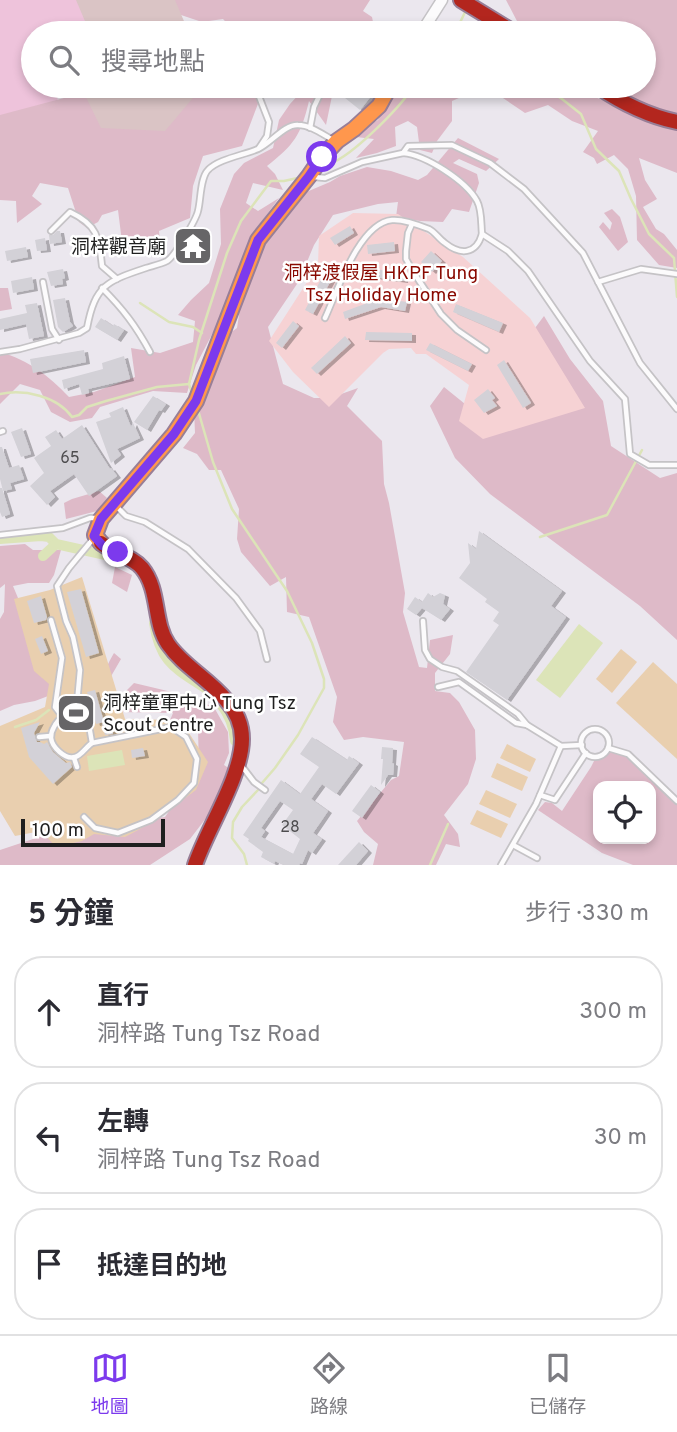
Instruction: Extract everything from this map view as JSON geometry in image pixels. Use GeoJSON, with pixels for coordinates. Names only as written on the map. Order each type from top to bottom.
{"type":"FeatureCollection","features":[{"type":"Feature","properties":{"kind":"street"},"geometry":{"type":"LineString","coordinates":[[429,21],[442,0]]}},
{"type":"Feature","properties":{"kind":"street"},"geometry":{"type":"LineString","coordinates":[[461,0],[495,21]]}},
{"type":"Feature","properties":{"kind":"street"},"geometry":{"type":"LineString","coordinates":[[195,865],[238,762],[242,738],[240,725],[221,692],[168,645],[150,580],[143,568],[93,539],[101,519],[174,434],[196,401],[258,240],[322,157],[379,106],[383,98]]}},
{"type":"Feature","properties":{"kind":"street"},"geometry":{"type":"LineString","coordinates":[[616,98],[639,110],[677,122]]}},
{"type":"Feature","properties":{"kind":"lane"},"geometry":{"type":"LineString","coordinates":[[259,149],[267,136],[270,122],[260,98]]}},
{"type":"Feature","properties":{"kind":"lane"},"geometry":{"type":"LineString","coordinates":[[310,128],[318,98]]}},
{"type":"Feature","properties":{"kind":"lane"},"geometry":{"type":"LineString","coordinates":[[0,352],[59,340],[79,333],[87,328],[96,295],[102,288],[126,275],[167,261],[198,215],[206,171],[224,161],[259,149],[291,125],[310,128],[337,141]]}},
{"type":"Feature","properties":{"kind":"lane"},"geometry":{"type":"LineString","coordinates":[[402,153],[408,146],[452,145],[490,163],[524,189],[583,253],[640,363],[677,409]]}},
{"type":"Feature","properties":{"kind":"lane"},"geometry":{"type":"LineString","coordinates":[[309,176],[325,178],[362,162],[402,153],[423,158],[442,168],[466,188],[477,202],[482,234],[477,246],[463,252],[447,245],[430,230],[401,220],[390,220],[378,225],[362,241],[325,318]]}},
{"type":"Feature","properties":{"kind":"lane"},"geometry":{"type":"LineString","coordinates":[[51,231],[70,212],[85,219],[99,239],[102,266],[117,279]]}},
{"type":"Feature","properties":{"kind":"lane"},"geometry":{"type":"LineString","coordinates":[[412,224],[406,251],[414,273],[441,314],[457,330],[486,351]]}},
{"type":"Feature","properties":{"kind":"lane"},"geometry":{"type":"LineString","coordinates":[[482,234],[508,251],[528,271],[590,361],[625,399],[630,454],[649,465],[677,465]]}},
{"type":"Feature","properties":{"kind":"lane"},"geometry":{"type":"LineString","coordinates":[[598,282],[641,270],[677,274]]}},
{"type":"Feature","properties":{"kind":"lane"},"geometry":{"type":"LineString","coordinates":[[43,282],[52,329],[59,340]]}},
{"type":"Feature","properties":{"kind":"lane"},"geometry":{"type":"LineString","coordinates":[[102,288],[136,326],[150,352]]}},
{"type":"Feature","properties":{"kind":"lane"},"geometry":{"type":"LineString","coordinates":[[114,504],[126,516],[145,522],[188,549],[236,598],[260,631],[267,659]]}},
{"type":"Feature","properties":{"kind":"lane"},"geometry":{"type":"LineString","coordinates":[[1,533],[63,528],[90,518],[101,519]]}},
{"type":"Feature","properties":{"kind":"lane"},"geometry":{"type":"LineString","coordinates":[[92,743],[90,731],[77,703],[80,670],[57,586],[93,539]]}},
{"type":"Feature","properties":{"kind":"lane"},"geometry":{"type":"LineString","coordinates":[[51,620],[62,659],[55,707],[62,716],[83,717]]}},
{"type":"Feature","properties":{"kind":"lane"},"geometry":{"type":"LineString","coordinates":[[423,621],[425,650],[430,659],[442,667],[457,671],[518,714],[527,725],[561,746],[582,745]]}},
{"type":"Feature","properties":{"kind":"lane"},"geometry":{"type":"LineString","coordinates":[[438,687],[459,682],[516,723],[527,725]]}},
{"type":"Feature","properties":{"kind":"lane"},"geometry":{"type":"LineString","coordinates":[[77,703],[55,723],[50,736],[52,743],[66,757],[74,758],[92,743],[171,727],[186,737],[197,759],[194,783],[178,800],[151,820],[118,833],[95,828],[84,817]]}},
{"type":"Feature","properties":{"kind":"lane"},"geometry":{"type":"LineString","coordinates":[[590,730],[599,730],[608,739],[608,748],[596,757],[586,753],[582,745],[583,736],[590,730]]}},
{"type":"Feature","properties":{"kind":"lane"},"geometry":{"type":"LineString","coordinates":[[39,737],[50,736]]}},
{"type":"Feature","properties":{"kind":"lane"},"geometry":{"type":"LineString","coordinates":[[501,865],[540,795],[561,746]]}},
{"type":"Feature","properties":{"kind":"lane"},"geometry":{"type":"LineString","coordinates":[[608,748],[628,754],[677,802]]}},
{"type":"Feature","properties":{"kind":"lane"},"geometry":{"type":"LineString","coordinates":[[540,795],[555,800],[586,753]]}},
{"type":"Feature","properties":{"kind":"lane"},"geometry":{"type":"LineString","coordinates":[[74,758],[77,768]]}},
{"type":"Feature","properties":{"kind":"lane"},"geometry":{"type":"LineString","coordinates":[[238,762],[254,782],[265,789]]}},
{"type":"Feature","properties":{"kind":"lane"},"geometry":{"type":"LineString","coordinates":[[513,845],[537,858]]}},
{"type":"Feature","properties":{"kind":"shaded area"},"geometry":{"type":"Polygon","coordinates":[[[0,0],[130,0],[135,21],[21,21],[21,98],[58,98],[57,113],[0,133],[0,0]]]}},
{"type":"Feature","properties":{"kind":"shaded area"},"geometry":{"type":"Polygon","coordinates":[[[76,0],[175,0],[184,21],[85,21],[76,0]]]}},
{"type":"Feature","properties":{"kind":"shaded area"},"geometry":{"type":"Polygon","coordinates":[[[174,0],[370,0],[363,11],[372,17],[373,21],[199,21],[166,10],[174,0]]]}},
{"type":"Feature","properties":{"kind":"shaded area"},"geometry":{"type":"Polygon","coordinates":[[[506,0],[677,0],[677,173],[639,158],[645,180],[657,199],[643,207],[656,229],[664,234],[677,250],[677,268],[659,265],[637,240],[636,196],[628,169],[614,155],[597,164],[594,158],[583,152],[598,131],[572,121],[548,105],[525,113],[503,98],[597,98],[626,108],[616,98],[656,98],[656,21],[517,21],[506,0]]]}},
{"type":"Feature","properties":{"kind":"shaded area"},"geometry":{"type":"Polygon","coordinates":[[[64,98],[260,98],[242,146],[203,156],[193,186],[190,218],[159,231],[161,251],[123,250],[118,210],[102,215],[98,222],[87,228],[79,222],[68,188],[40,183],[32,196],[42,204],[17,223],[16,201],[0,200],[0,115],[64,98]]]}},
{"type":"Feature","properties":{"kind":"shaded area"},"geometry":{"type":"Polygon","coordinates":[[[86,98],[193,98],[165,131],[101,128],[86,98]]]}},
{"type":"Feature","properties":{"kind":"shaded area"},"geometry":{"type":"Polygon","coordinates":[[[296,98],[332,98],[326,125],[309,101],[303,123],[295,138],[284,152],[267,166],[275,174],[283,190],[253,183],[246,203],[258,211],[279,198],[257,228],[270,234],[304,193],[367,167],[418,180],[427,175],[458,138],[499,159],[486,171],[459,159],[453,163],[477,174],[479,183],[469,212],[452,209],[443,222],[396,217],[398,202],[333,215],[314,245],[299,281],[268,327],[283,384],[314,398],[330,398],[358,388],[347,406],[382,441],[384,484],[405,593],[403,612],[419,667],[427,668],[430,640],[453,635],[450,654],[435,673],[435,691],[450,693],[459,702],[475,730],[476,759],[468,784],[444,815],[458,834],[460,847],[446,844],[436,865],[373,865],[378,844],[364,832],[357,821],[391,780],[399,776],[404,742],[363,737],[344,740],[333,722],[337,697],[309,617],[287,612],[286,577],[270,586],[241,552],[237,539],[239,509],[221,470],[209,470],[197,454],[183,448],[195,433],[194,409],[211,381],[230,333],[237,328],[239,315],[224,306],[196,365],[187,393],[153,391],[100,407],[92,418],[70,422],[51,412],[40,390],[20,384],[0,404],[0,352],[38,370],[69,397],[94,392],[135,377],[131,348],[160,353],[193,342],[195,321],[178,315],[209,283],[221,244],[220,209],[234,174],[244,163],[273,148],[279,120],[296,98]]]}},
{"type":"Feature","properties":{"kind":"shaded area"},"geometry":{"type":"Polygon","coordinates":[[[375,98],[459,98],[452,101],[452,121],[437,141],[432,153],[420,150],[417,127],[408,121],[395,127],[396,146],[356,158],[374,139],[356,137],[364,127],[378,120],[381,112],[372,102],[375,98]]]}},
{"type":"Feature","properties":{"kind":"shaded area"},"geometry":{"type":"Polygon","coordinates":[[[612,209],[620,217],[628,242],[618,251],[599,227],[603,222],[610,230],[612,223],[604,213],[612,209]]]}},
{"type":"Feature","properties":{"kind":"shaded area"},"geometry":{"type":"Polygon","coordinates":[[[0,288],[8,288],[12,309],[0,311],[0,288]]]}},
{"type":"Feature","properties":{"kind":"shaded area"},"geometry":{"type":"Polygon","coordinates":[[[544,316],[570,359],[603,401],[611,446],[660,478],[677,473],[677,640],[640,606],[490,494],[455,458],[430,406],[444,387],[491,425],[529,336],[544,316]]]}},
{"type":"Feature","properties":{"kind":"shaded area"},"geometry":{"type":"Polygon","coordinates":[[[99,491],[107,498],[97,511],[66,519],[64,503],[99,491]]]}},
{"type":"Feature","properties":{"kind":"shaded area"},"geometry":{"type":"Polygon","coordinates":[[[25,544],[33,550],[61,550],[49,583],[13,586],[64,690],[0,711],[0,619],[4,612],[5,584],[0,588],[0,546],[25,544]]]}},
{"type":"Feature","properties":{"kind":"shaded area"},"geometry":{"type":"Polygon","coordinates":[[[115,567],[132,575],[127,592],[112,583],[115,567]]]}},
{"type":"Feature","properties":{"kind":"shaded area","name":"洞梓童軍中心 Tung Tsz Scout Centre"},"geometry":{"type":"Polygon","coordinates":[[[82,577],[125,719],[172,720],[183,724],[208,762],[196,790],[155,821],[125,837],[94,834],[82,841],[56,847],[41,831],[15,836],[0,811],[0,726],[45,707],[49,684],[34,671],[14,599],[50,590],[82,577]]]}},
{"type":"Feature","properties":{"kind":"shaded area"},"geometry":{"type":"Polygon","coordinates":[[[579,624],[603,643],[560,698],[536,680],[579,624]]]}},
{"type":"Feature","properties":{"kind":"shaded area"},"geometry":{"type":"Polygon","coordinates":[[[621,649],[637,662],[612,693],[596,679],[621,649]]]}},
{"type":"Feature","properties":{"kind":"shaded area"},"geometry":{"type":"Polygon","coordinates":[[[114,653],[121,659],[106,685],[111,692],[123,694],[134,683],[197,698],[215,709],[228,732],[229,753],[224,765],[239,775],[190,839],[150,865],[0,865],[0,850],[39,837],[75,836],[94,816],[125,818],[132,822],[165,817],[199,767],[198,730],[192,723],[175,739],[161,742],[173,713],[117,712],[110,705],[103,691],[103,684],[106,669],[114,653]]]}},
{"type":"Feature","properties":{"kind":"shaded area"},"geometry":{"type":"Polygon","coordinates":[[[653,662],[677,684],[677,759],[616,703],[653,662]]]}},
{"type":"Feature","properties":{"kind":"shaded area"},"geometry":{"type":"Polygon","coordinates":[[[507,744],[536,759],[530,772],[500,758],[507,744]]]}},
{"type":"Feature","properties":{"kind":"shaded area"},"geometry":{"type":"Polygon","coordinates":[[[608,748],[628,754],[677,801],[677,865],[633,865],[602,853],[538,810],[545,802],[552,803],[562,811],[596,757],[608,748]]]}},
{"type":"Feature","properties":{"kind":"shaded area"},"geometry":{"type":"Polygon","coordinates":[[[122,750],[125,765],[89,771],[87,756],[122,750]]]}},
{"type":"Feature","properties":{"kind":"shaded area"},"geometry":{"type":"Polygon","coordinates":[[[497,763],[528,777],[522,791],[491,777],[497,763]]]}},
{"type":"Feature","properties":{"kind":"shaded area"},"geometry":{"type":"Polygon","coordinates":[[[486,790],[517,804],[510,818],[479,804],[486,790]]]}},
{"type":"Feature","properties":{"kind":"shaded area"},"geometry":{"type":"Polygon","coordinates":[[[477,810],[508,824],[501,838],[470,824],[477,810]]]}},
{"type":"Feature","properties":{"kind":"green space","name":"洞梓渡假屋 HKPF Tung Tsz Holiday Home"},"geometry":{"type":"Polygon","coordinates":[[[353,213],[398,214],[463,257],[530,318],[585,408],[483,439],[459,421],[469,385],[426,354],[416,354],[411,348],[389,349],[383,353],[329,407],[293,372],[269,341],[318,265],[319,236],[353,213]]]}},
{"type":"Feature","properties":{"kind":"building"},"geometry":{"type":"Polygon","coordinates":[[[345,98],[370,98],[360,110],[345,98]]]}},
{"type":"Feature","properties":{"kind":"building"},"geometry":{"type":"Polygon","coordinates":[[[350,226],[354,233],[335,245],[330,238],[350,226]]]}},
{"type":"Feature","properties":{"kind":"building"},"geometry":{"type":"Polygon","coordinates":[[[60,231],[62,242],[50,244],[49,235],[60,231]]]}},
{"type":"Feature","properties":{"kind":"building"},"geometry":{"type":"Polygon","coordinates":[[[45,238],[47,250],[37,251],[35,240],[45,238]]]}},
{"type":"Feature","properties":{"kind":"building","name":"洞梓觀音廟"},"geometry":{"type":"Polygon","coordinates":[[[192,239],[200,243],[195,253],[187,249],[192,239]]]}},
{"type":"Feature","properties":{"kind":"building"},"geometry":{"type":"Polygon","coordinates":[[[394,242],[395,251],[368,254],[367,245],[394,242]]]}},
{"type":"Feature","properties":{"kind":"building"},"geometry":{"type":"Polygon","coordinates":[[[26,247],[28,257],[7,261],[5,251],[26,247]]]}},
{"type":"Feature","properties":{"kind":"building"},"geometry":{"type":"Polygon","coordinates":[[[431,251],[442,261],[432,272],[421,262],[431,251]]]}},
{"type":"Feature","properties":{"kind":"building"},"geometry":{"type":"Polygon","coordinates":[[[329,264],[337,269],[313,314],[305,310],[329,264]]]}},
{"type":"Feature","properties":{"kind":"building"},"geometry":{"type":"Polygon","coordinates":[[[359,267],[405,273],[404,281],[358,275],[359,267]]]}},
{"type":"Feature","properties":{"kind":"building"},"geometry":{"type":"Polygon","coordinates":[[[63,269],[63,284],[51,286],[47,272],[63,269]]]}},
{"type":"Feature","properties":{"kind":"building"},"geometry":{"type":"Polygon","coordinates":[[[32,277],[34,289],[13,293],[11,281],[32,277]]]}},
{"type":"Feature","properties":{"kind":"building"},"geometry":{"type":"Polygon","coordinates":[[[65,298],[73,326],[63,332],[58,327],[53,300],[65,298]]]}},
{"type":"Feature","properties":{"kind":"building"},"geometry":{"type":"Polygon","coordinates":[[[381,298],[407,302],[405,311],[381,307],[345,319],[343,312],[381,298]]]}},
{"type":"Feature","properties":{"kind":"building"},"geometry":{"type":"Polygon","coordinates":[[[37,303],[44,336],[29,339],[26,324],[0,330],[0,319],[27,313],[25,305],[37,303]]]}},
{"type":"Feature","properties":{"kind":"building"},"geometry":{"type":"Polygon","coordinates":[[[456,304],[503,323],[499,332],[453,312],[456,304]]]}},
{"type":"Feature","properties":{"kind":"building"},"geometry":{"type":"Polygon","coordinates":[[[101,318],[124,330],[117,340],[95,327],[101,318]]]}},
{"type":"Feature","properties":{"kind":"building"},"geometry":{"type":"Polygon","coordinates":[[[293,321],[299,326],[282,348],[276,343],[293,321]]]}},
{"type":"Feature","properties":{"kind":"building"},"geometry":{"type":"Polygon","coordinates":[[[366,332],[412,333],[412,341],[365,340],[366,332]]]}},
{"type":"Feature","properties":{"kind":"building"},"geometry":{"type":"Polygon","coordinates":[[[345,336],[351,343],[317,374],[311,368],[345,336]]]}},
{"type":"Feature","properties":{"kind":"building"},"geometry":{"type":"Polygon","coordinates":[[[430,343],[472,364],[468,371],[426,350],[430,343]]]}},
{"type":"Feature","properties":{"kind":"building"},"geometry":{"type":"Polygon","coordinates":[[[84,350],[86,362],[33,373],[30,359],[84,350]]]}},
{"type":"Feature","properties":{"kind":"building"},"geometry":{"type":"Polygon","coordinates":[[[124,356],[130,379],[88,389],[89,393],[82,395],[79,384],[64,389],[62,380],[103,369],[102,363],[124,356]]]}},
{"type":"Feature","properties":{"kind":"building"},"geometry":{"type":"Polygon","coordinates":[[[504,360],[531,403],[523,408],[497,365],[504,360]]]}},
{"type":"Feature","properties":{"kind":"building"},"geometry":{"type":"Polygon","coordinates":[[[488,389],[497,406],[484,413],[474,400],[488,389]]]}},
{"type":"Feature","properties":{"kind":"building"},"geometry":{"type":"Polygon","coordinates":[[[153,396],[166,404],[159,410],[147,430],[134,422],[153,396]]]}},
{"type":"Feature","properties":{"kind":"building"},"geometry":{"type":"Polygon","coordinates":[[[123,407],[131,427],[133,423],[140,438],[117,449],[121,455],[111,463],[96,422],[111,417],[109,413],[123,407]]]}},
{"type":"Feature","properties":{"kind":"building"},"geometry":{"type":"Polygon","coordinates":[[[82,425],[117,476],[89,496],[74,474],[50,491],[55,497],[47,505],[30,486],[44,473],[34,458],[51,446],[45,437],[56,430],[62,439],[82,425]]]}},
{"type":"Feature","properties":{"kind":"building"},"geometry":{"type":"Polygon","coordinates":[[[22,428],[31,454],[21,457],[11,432],[22,428]]]}},
{"type":"Feature","properties":{"kind":"building"},"geometry":{"type":"Polygon","coordinates":[[[0,447],[9,468],[19,465],[24,479],[10,483],[12,489],[3,491],[0,479],[0,447]]]}},
{"type":"Feature","properties":{"kind":"building"},"geometry":{"type":"Polygon","coordinates":[[[0,488],[10,514],[2,517],[0,512],[0,488]]]}},
{"type":"Feature","properties":{"kind":"building"},"geometry":{"type":"Polygon","coordinates":[[[479,531],[562,591],[551,606],[566,617],[507,700],[466,672],[499,625],[493,621],[499,612],[485,602],[487,599],[459,578],[470,563],[468,543],[476,549],[479,531]]]}},
{"type":"Feature","properties":{"kind":"building"},"geometry":{"type":"Polygon","coordinates":[[[81,589],[99,653],[86,657],[67,592],[81,589]]]}},
{"type":"Feature","properties":{"kind":"building"},"geometry":{"type":"Polygon","coordinates":[[[428,593],[433,597],[440,593],[445,595],[443,604],[450,609],[441,620],[422,608],[416,615],[407,609],[415,597],[422,602],[428,593]]]}},
{"type":"Feature","properties":{"kind":"building"},"geometry":{"type":"Polygon","coordinates":[[[41,596],[47,617],[46,620],[34,623],[27,601],[41,596]]]}},
{"type":"Feature","properties":{"kind":"building"},"geometry":{"type":"Polygon","coordinates":[[[42,636],[48,651],[41,654],[35,639],[42,636]]]}},
{"type":"Feature","properties":{"kind":"building"},"geometry":{"type":"Polygon","coordinates":[[[95,690],[104,722],[96,724],[87,692],[95,690]]]}},
{"type":"Feature","properties":{"kind":"building"},"geometry":{"type":"Polygon","coordinates":[[[40,722],[34,733],[37,742],[47,742],[53,752],[66,763],[70,762],[72,767],[53,784],[29,757],[21,728],[40,722]]]}},
{"type":"Feature","properties":{"kind":"building"},"geometry":{"type":"Polygon","coordinates":[[[110,722],[113,734],[105,735],[102,724],[110,722]]]}},
{"type":"Feature","properties":{"kind":"building"},"geometry":{"type":"Polygon","coordinates":[[[312,737],[347,760],[349,756],[359,763],[336,794],[322,784],[311,799],[328,811],[313,833],[322,839],[312,853],[308,850],[299,865],[284,865],[275,861],[274,864],[261,857],[263,852],[243,835],[281,780],[300,794],[319,767],[300,754],[312,737]],[[280,801],[261,828],[265,831],[261,837],[293,854],[300,839],[282,825],[293,810],[280,801]]]}},
{"type":"Feature","properties":{"kind":"building"},"geometry":{"type":"Polygon","coordinates":[[[382,747],[393,748],[394,764],[393,775],[388,775],[381,785],[383,759],[382,747]]]}},
{"type":"Feature","properties":{"kind":"building"},"geometry":{"type":"Polygon","coordinates":[[[143,748],[145,756],[132,758],[131,750],[143,748]]]}},
{"type":"Feature","properties":{"kind":"building"},"geometry":{"type":"Polygon","coordinates":[[[371,785],[380,792],[362,818],[352,811],[371,785]]]}},
{"type":"Feature","properties":{"kind":"building"},"geometry":{"type":"Polygon","coordinates":[[[359,842],[368,851],[356,865],[338,865],[359,842]]]}},
{"type":"Feature","properties":{"kind":"waterway"},"geometry":{"type":"LineString","coordinates":[[461,21],[467,8]]}},
{"type":"Feature","properties":{"kind":"waterway"},"geometry":{"type":"LineString","coordinates":[[323,166],[346,155],[386,119],[404,98]]}},
{"type":"Feature","properties":{"kind":"waterway"},"geometry":{"type":"LineString","coordinates":[[560,98],[581,114],[596,149],[619,171],[649,234],[674,258],[677,297]]}},
{"type":"Feature","properties":{"kind":"waterway"},"geometry":{"type":"LineString","coordinates":[[192,394],[189,384],[199,340],[227,253],[241,221],[271,181],[302,177]]}},
{"type":"Feature","properties":{"kind":"waterway"},"geometry":{"type":"LineString","coordinates":[[140,303],[169,322],[193,327],[202,333]]}},
{"type":"Feature","properties":{"kind":"waterway"},"geometry":{"type":"LineString","coordinates":[[0,394],[29,394],[49,399],[72,417],[79,415],[87,407],[106,401],[157,387],[189,384]]}},
{"type":"Feature","properties":{"kind":"waterway"},"geometry":{"type":"LineString","coordinates":[[198,410],[213,462],[232,509],[287,591],[312,643],[324,679],[324,688],[298,735],[233,822],[232,838],[244,854],[247,865]]}},
{"type":"Feature","properties":{"kind":"waterway"},"geometry":{"type":"LineString","coordinates":[[540,537],[607,515],[642,450]]}},
{"type":"Feature","properties":{"kind":"waterway"},"geometry":{"type":"LineString","coordinates":[[0,539],[49,537],[56,544],[119,558]]}},
{"type":"Feature","properties":{"kind":"waterway"},"geometry":{"type":"LineString","coordinates":[[43,556],[56,544]]}},
{"type":"Feature","properties":{"kind":"waterway"},"geometry":{"type":"LineString","coordinates":[[154,623],[166,657],[179,670],[208,690]]}},
{"type":"Feature","properties":{"kind":"waterway"},"geometry":{"type":"LineString","coordinates":[[220,703],[234,731],[235,741]]}},
{"type":"Feature","properties":{"kind":"waterway"},"geometry":{"type":"LineString","coordinates":[[15,727],[36,720],[49,710]]}},
{"type":"Feature","properties":{"kind":"waterway"},"geometry":{"type":"LineString","coordinates":[[430,865],[448,824]]}},
{"type":"Feature","properties":{"kind":"traffic: slow"},"geometry":{"type":"LineString","coordinates":[[101,543],[95,535],[101,519],[174,434],[196,401],[258,240],[322,157],[379,106],[383,98]]}},
{"type":"Feature","properties":{"kind":"traffic: jam"},"geometry":{"type":"LineString","coordinates":[[461,0],[495,21]]}},
{"type":"Feature","properties":{"kind":"traffic: jam"},"geometry":{"type":"LineString","coordinates":[[616,98],[656,116],[677,122]]}},
{"type":"Feature","properties":{"kind":"traffic: jam"},"geometry":{"type":"LineString","coordinates":[[101,543],[142,568],[152,586],[160,626],[168,644],[219,692],[240,723],[242,739],[236,769],[195,865]]}},
{"type":"Feature","properties":{"kind":"place","name":"洞梓觀音廟"},"geometry":{"type":"Point","coordinates":[193,246]}},
{"type":"Feature","properties":{"kind":"place","name":"洞梓童軍中心 Tung Tsz Scout Centre"},"geometry":{"type":"Point","coordinates":[76,713]}},
{"type":"Feature","properties":{"kind":"route"},"geometry":{"type":"LineString","coordinates":[[118,552],[103,546],[94,536],[101,519],[174,434],[196,401],[258,240],[322,157]]}}]}
